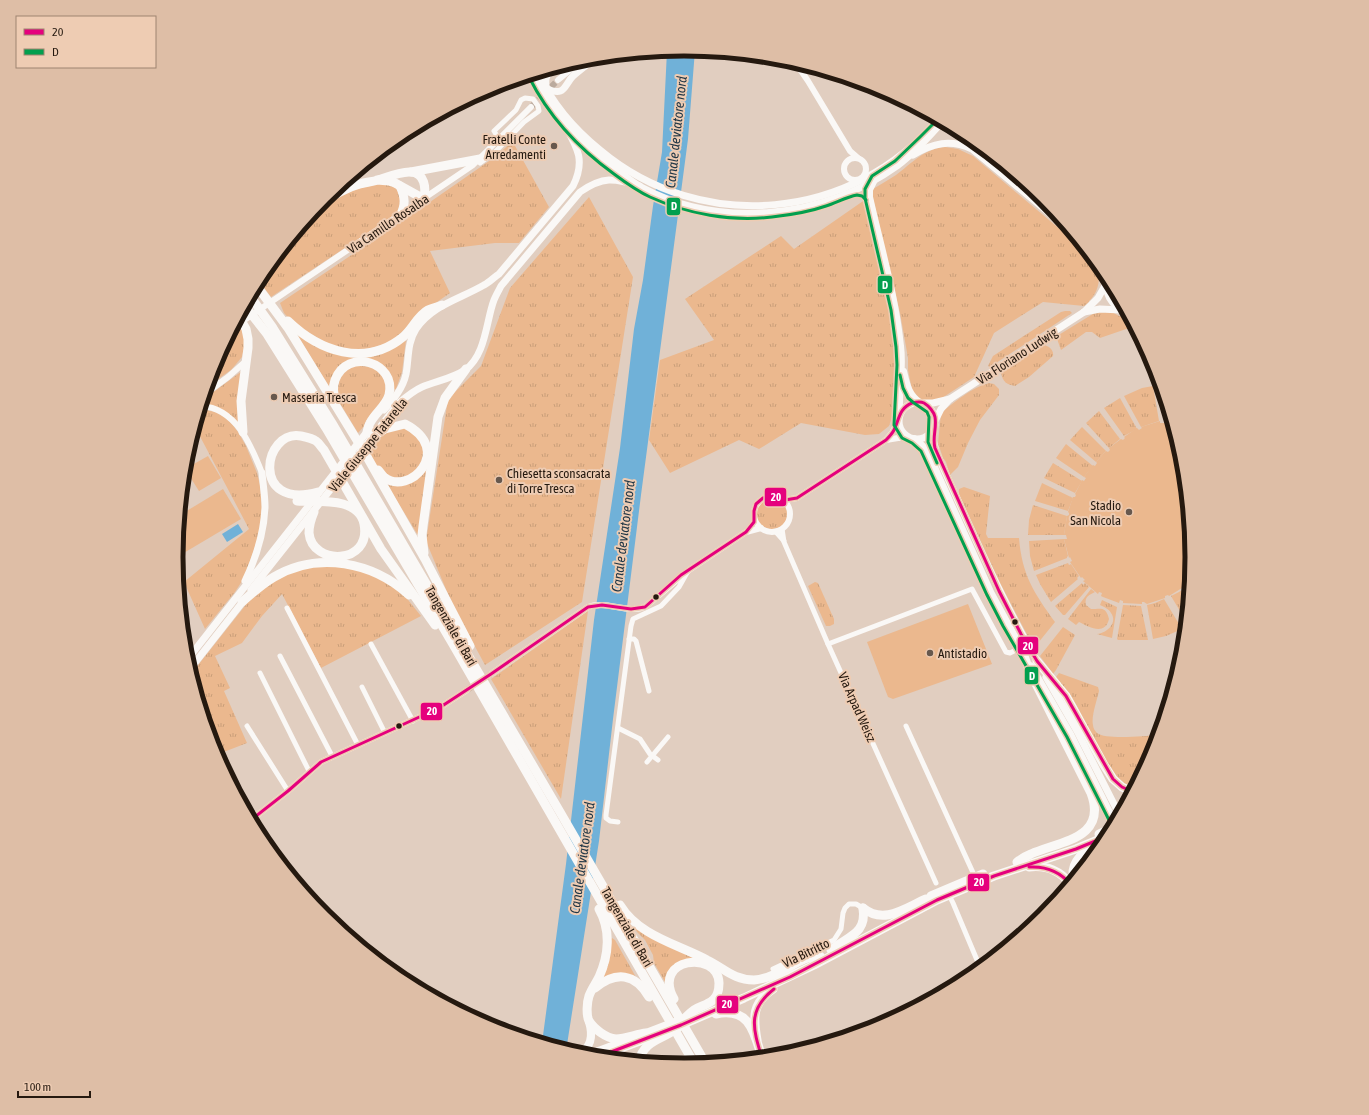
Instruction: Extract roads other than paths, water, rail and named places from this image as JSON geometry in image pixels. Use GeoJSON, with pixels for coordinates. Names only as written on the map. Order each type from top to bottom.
{"type":"FeatureCollection","features":[{"type":"Feature","properties":{"kind":"highway"},"geometry":{"type":"LineString","coordinates":[[342,191],[351,187],[386,177],[477,162]]}},
{"type":"Feature","properties":{"kind":"highway"},"geometry":{"type":"LineString","coordinates":[[377,180],[389,181],[424,199],[426,190],[424,182],[418,175],[410,172]]}},
{"type":"Feature","properties":{"kind":"highway"},"geometry":{"type":"LineString","coordinates":[[400,186],[405,199],[400,216]]}},
{"type":"Feature","properties":{"kind":"highway"},"geometry":{"type":"LineString","coordinates":[[260,291],[288,328],[343,417],[426,559],[470,647],[474,665]]}},
{"type":"Feature","properties":{"kind":"highway","name":"Tangenziale di Bari"},"geometry":{"type":"LineString","coordinates":[[254,301],[274,328],[332,423],[683,1020],[703,1058]]}},
{"type":"Feature","properties":{"kind":"highway"},"geometry":{"type":"LineString","coordinates":[[275,309],[295,328],[313,341],[338,351],[357,354],[381,349],[396,342],[410,331],[428,310],[442,305]]}},
{"type":"Feature","properties":{"kind":"highway","name":"Tangenziale di Bari"},"geometry":{"type":"LineString","coordinates":[[248,310],[267,334],[326,428],[454,646],[573,854],[578,873],[593,894],[691,1059]]}},
{"type":"Feature","properties":{"kind":"highway"},"geometry":{"type":"LineString","coordinates":[[242,322],[246,329],[248,339],[241,401],[243,432]]}},
{"type":"Feature","properties":{"kind":"highway"},"geometry":{"type":"LineString","coordinates":[[343,417],[334,398],[334,382],[337,376],[345,366],[356,362],[368,362],[375,364],[386,375],[389,382],[389,396],[370,423],[369,435],[405,424],[415,429],[422,437],[427,448],[426,460],[415,476],[401,481],[385,478],[366,456]]}},
{"type":"Feature","properties":{"kind":"highway"},"geometry":{"type":"LineString","coordinates":[[426,559],[423,546],[423,526],[438,416],[445,398],[466,369]]}},
{"type":"Feature","properties":{"kind":"highway"},"geometry":{"type":"LineString","coordinates":[[318,492],[307,496],[286,494],[274,483],[269,475],[268,464],[276,448],[283,440],[298,436],[308,437],[316,441],[324,450],[381,549],[424,610],[454,646]]}},
{"type":"Feature","properties":{"kind":"highway"},"geometry":{"type":"LineString","coordinates":[[262,473],[270,487],[276,494],[284,499],[342,504],[351,507],[362,517],[364,526],[363,538],[360,546],[349,555],[340,557],[322,552],[310,539],[309,525],[314,512]]}},
{"type":"Feature","properties":{"kind":"highway"},"geometry":{"type":"LineString","coordinates":[[242,602],[274,577],[289,570],[311,564],[338,563],[369,569],[384,576],[405,591],[424,610]]}},
{"type":"Feature","properties":{"kind":"highway"},"geometry":{"type":"LineString","coordinates":[[1016,865],[1030,854],[1080,836],[1091,825],[1095,809],[1091,793],[1030,672],[1021,649]]}},
{"type":"Feature","properties":{"kind":"highway"},"geometry":{"type":"LineString","coordinates":[[1037,661],[1066,696],[1113,779],[1122,787],[1128,790]]}},
{"type":"Feature","properties":{"kind":"highway","name":"Via Bitritto"},"geometry":{"type":"LineString","coordinates":[[683,1020],[744,998],[932,902],[1016,865],[1085,840],[1106,828]]}},
{"type":"Feature","properties":{"kind":"highway","name":"Via Bitritto"},"geometry":{"type":"LineString","coordinates":[[696,1016],[820,956],[831,954],[926,899],[952,886],[975,877],[1076,849],[1098,840]]}},
{"type":"Feature","properties":{"kind":"highway"},"geometry":{"type":"LineString","coordinates":[[1074,873],[1079,857],[1093,847]]}},
{"type":"Feature","properties":{"kind":"highway"},"geometry":{"type":"LineString","coordinates":[[1016,865],[1050,868],[1068,880]]}},
{"type":"Feature","properties":{"kind":"highway"},"geometry":{"type":"LineString","coordinates":[[600,881],[614,894],[626,914],[644,929],[663,940],[707,959],[727,973],[738,978],[755,980],[764,978],[806,958],[820,956]]}},
{"type":"Feature","properties":{"kind":"highway"},"geometry":{"type":"LineString","coordinates":[[593,894],[606,926],[607,942],[602,969],[589,996],[587,1007],[589,1021],[608,1038],[618,1039],[646,1033]]}},
{"type":"Feature","properties":{"kind":"highway"},"geometry":{"type":"LineString","coordinates":[[863,908],[870,914],[876,916],[886,916],[926,899]]}},
{"type":"Feature","properties":{"kind":"highway"},"geometry":{"type":"LineString","coordinates":[[761,1053],[754,1020],[757,1006],[762,998],[775,988],[811,971],[861,928],[864,918],[863,908]]}},
{"type":"Feature","properties":{"kind":"highway"},"geometry":{"type":"LineString","coordinates":[[640,1057],[645,1048],[657,1034],[677,1030],[683,1020],[694,1010],[714,1000],[719,988],[719,980],[716,973],[704,964],[691,962],[684,963],[673,972],[670,977],[668,984],[669,990],[683,1020]]}},
{"type":"Feature","properties":{"kind":"highway"},"geometry":{"type":"LineString","coordinates":[[593,990],[605,980],[612,978],[620,977],[632,980],[638,983],[654,1006],[665,1015]]}},
{"type":"Feature","properties":{"kind":"highway"},"geometry":{"type":"LineString","coordinates":[[683,1020],[700,1021],[716,1014],[726,1012],[737,1014],[744,1017],[757,1040]]}},
{"type":"Feature","properties":{"kind":"highway"},"geometry":{"type":"LineString","coordinates":[[678,1037],[680,1051],[685,1059]]}},
{"type":"Feature","properties":{"kind":"highway"},"geometry":{"type":"LineString","coordinates":[[699,1052],[706,1058]]}},
{"type":"Feature","properties":{"kind":"main road"},"geometry":{"type":"LineString","coordinates":[[546,88],[555,92],[565,89],[572,78],[585,66]]}},
{"type":"Feature","properties":{"kind":"main road"},"geometry":{"type":"LineString","coordinates":[[546,88],[546,79],[548,75]]}},
{"type":"Feature","properties":{"kind":"main road"},"geometry":{"type":"LineString","coordinates":[[540,78],[546,88],[569,120],[588,140],[641,183],[716,203],[750,207],[769,212]]}},
{"type":"Feature","properties":{"kind":"main road"},"geometry":{"type":"LineString","coordinates":[[535,79],[544,96],[564,124],[606,162],[673,200],[702,208],[727,212],[759,214],[820,203],[876,179],[926,147],[951,143],[968,147],[980,154],[1044,208]]}},
{"type":"Feature","properties":{"kind":"main road"},"geometry":{"type":"LineString","coordinates":[[727,212],[750,207],[778,206],[854,188],[863,178],[886,165],[906,151],[935,123]]}},
{"type":"Feature","properties":{"kind":"main road","name":"Viale Giuseppe Tatarella"},"geometry":{"type":"LineString","coordinates":[[195,664],[314,512],[402,387],[406,374],[408,349],[413,334],[427,316],[442,305],[486,284],[499,274],[573,186],[577,178],[580,164],[579,154],[576,144],[564,124]]}},
{"type":"Feature","properties":{"kind":"main road"},"geometry":{"type":"LineString","coordinates":[[898,165],[939,125]]}},
{"type":"Feature","properties":{"kind":"main road","name":"Viale Giuseppe Tatarella"},"geometry":{"type":"LineString","coordinates":[[193,653],[318,492],[399,403],[413,392],[429,384],[450,378],[466,369],[476,356],[483,342],[494,300],[501,286],[580,192],[590,185],[611,179],[641,183]]}},
{"type":"Feature","properties":{"kind":"main road"},"geometry":{"type":"LineString","coordinates":[[1084,312],[1098,298],[1105,285]]}},
{"type":"Feature","properties":{"kind":"main road"},"geometry":{"type":"LineString","coordinates":[[1106,287],[1106,290],[1111,300],[1120,308]]}},
{"type":"Feature","properties":{"kind":"main road"},"geometry":{"type":"LineString","coordinates":[[1084,312],[1106,308],[1121,310]]}},
{"type":"Feature","properties":{"kind":"main road","name":"Via Floriano Ludwig"},"geometry":{"type":"LineString","coordinates":[[950,399],[1084,312]]}},
{"type":"Feature","properties":{"kind":"main road"},"geometry":{"type":"LineString","coordinates":[[950,399],[933,403],[912,403],[907,405],[899,416],[901,429],[905,434],[925,448],[929,455],[991,593],[1021,649],[1064,722],[1113,817]]}},
{"type":"Feature","properties":{"kind":"main road"},"geometry":{"type":"LineString","coordinates":[[914,439],[926,436],[930,433],[941,409],[950,399]]}},
{"type":"Feature","properties":{"kind":"main road"},"geometry":{"type":"LineString","coordinates":[[922,403],[932,410],[935,423],[933,439],[936,452],[998,591],[1073,724],[1114,816]]}},
{"type":"Feature","properties":{"kind":"main road"},"geometry":{"type":"LineString","coordinates":[[240,592],[252,566],[262,532],[265,505],[262,473]]}},
{"type":"Feature","properties":{"kind":"main road"},"geometry":{"type":"LineString","coordinates":[[586,1049],[591,1038],[592,1031],[589,1021]]}},
{"type":"Feature","properties":{"kind":"main road"},"geometry":{"type":"LineString","coordinates":[[605,1052],[646,1033],[657,1034]]}},
{"type":"Feature","properties":{"kind":"main road"},"geometry":{"type":"LineString","coordinates":[[601,1052],[657,1034]]}},
{"type":"Feature","properties":{"kind":"street"},"geometry":{"type":"LineString","coordinates":[[558,80],[570,70]]}},
{"type":"Feature","properties":{"kind":"street"},"geometry":{"type":"LineString","coordinates":[[800,70],[850,151],[863,162],[866,169],[863,178],[852,180],[844,173],[844,166],[850,157],[850,151]]}},
{"type":"Feature","properties":{"kind":"street"},"geometry":{"type":"LineString","coordinates":[[477,162],[486,159],[524,122],[537,114],[539,111],[538,106],[533,99],[525,98],[521,100],[516,110],[494,131],[499,139]]}},
{"type":"Feature","properties":{"kind":"street","name":"Via Camillo Rosalba"},"geometry":{"type":"LineString","coordinates":[[243,321],[400,216],[477,162],[531,107]]}},
{"type":"Feature","properties":{"kind":"street"},"geometry":{"type":"LineString","coordinates":[[848,160],[851,158],[858,158]]}},
{"type":"Feature","properties":{"kind":"street"},"geometry":{"type":"LineString","coordinates":[[785,500],[796,498],[886,440],[892,433],[899,416],[902,365],[900,339],[896,309],[870,197],[870,190],[876,179]]}},
{"type":"Feature","properties":{"kind":"street"},"geometry":{"type":"LineString","coordinates":[[854,188],[864,191],[870,197]]}},
{"type":"Feature","properties":{"kind":"street"},"geometry":{"type":"LineString","coordinates":[[213,388],[246,361]]}},
{"type":"Feature","properties":{"kind":"street"},"geometry":{"type":"LineString","coordinates":[[902,365],[912,396],[922,403]]}},
{"type":"Feature","properties":{"kind":"street"},"geometry":{"type":"LineString","coordinates":[[207,407],[219,410],[243,432],[256,456],[262,473]]}},
{"type":"Feature","properties":{"kind":"street"},"geometry":{"type":"LineString","coordinates":[[886,440],[898,438],[914,439]]}},
{"type":"Feature","properties":{"kind":"street"},"geometry":{"type":"LineString","coordinates":[[746,532],[752,525],[754,509],[764,497],[773,495],[778,496],[785,500],[791,511]]}},
{"type":"Feature","properties":{"kind":"street"},"geometry":{"type":"LineString","coordinates":[[754,518],[761,528],[766,531],[776,532],[782,529],[790,520],[792,506],[796,498]]}},
{"type":"Feature","properties":{"kind":"street"},"geometry":{"type":"LineString","coordinates":[[491,674],[588,607],[596,604],[638,610],[645,607],[689,570],[746,532],[761,528]]}},
{"type":"Feature","properties":{"kind":"street","name":"Via Arpad Weisz"},"geometry":{"type":"LineString","coordinates":[[782,529],[784,542],[828,644],[936,883]]}},
{"type":"Feature","properties":{"kind":"street"},"geometry":{"type":"LineString","coordinates":[[776,532],[784,542]]}},
{"type":"Feature","properties":{"kind":"street"},"geometry":{"type":"LineString","coordinates":[[618,822],[610,821],[606,818],[606,815],[629,639],[633,619],[661,606],[679,587],[689,570]]}},
{"type":"Feature","properties":{"kind":"street"},"geometry":{"type":"LineString","coordinates":[[828,644],[972,589],[1006,652],[1010,653],[1021,649]]}},
{"type":"Feature","properties":{"kind":"street"},"geometry":{"type":"LineString","coordinates":[[287,608],[358,745]]}},
{"type":"Feature","properties":{"kind":"street"},"geometry":{"type":"LineString","coordinates":[[629,639],[634,639],[636,641],[649,691]]}},
{"type":"Feature","properties":{"kind":"street"},"geometry":{"type":"LineString","coordinates":[[371,644],[413,721]]}},
{"type":"Feature","properties":{"kind":"street"},"geometry":{"type":"LineString","coordinates":[[280,656],[332,756]]}},
{"type":"Feature","properties":{"kind":"street"},"geometry":{"type":"LineString","coordinates":[[260,673],[309,771]]}},
{"type":"Feature","properties":{"kind":"street"},"geometry":{"type":"LineString","coordinates":[[362,687],[385,733]]}},
{"type":"Feature","properties":{"kind":"street"},"geometry":{"type":"LineString","coordinates":[[255,816],[321,762],[413,721],[439,708],[467,690]]}},
{"type":"Feature","properties":{"kind":"street"},"geometry":{"type":"LineString","coordinates":[[246,726],[288,790]]}},
{"type":"Feature","properties":{"kind":"street"},"geometry":{"type":"LineString","coordinates":[[906,726],[975,877]]}},
{"type":"Feature","properties":{"kind":"street"},"geometry":{"type":"LineString","coordinates":[[618,728],[640,739],[658,760]]}},
{"type":"Feature","properties":{"kind":"street"},"geometry":{"type":"LineString","coordinates":[[647,762],[668,737]]}},
{"type":"Feature","properties":{"kind":"street"},"geometry":{"type":"LineString","coordinates":[[949,895],[978,963]]}},
{"type":"Feature","properties":{"kind":"street","name":"Via Bitritto"},"geometry":{"type":"LineString","coordinates":[[773,969],[834,940],[841,929],[843,913],[849,904],[856,904],[863,908]]}},
{"type":"Feature","properties":{"kind":"water","name":"Canale deviatore nord"},"geometry":{"type":"Polygon","coordinates":[[[695,56],[688,139],[641,495],[599,841],[567,1045],[543,1038],[566,864],[594,620],[620,448],[634,329],[643,280],[662,152],[667,57],[695,56]]]}},
{"type":"Feature","properties":{"kind":"water"},"geometry":{"type":"Polygon","coordinates":[[[238,524],[243,532],[227,542],[222,534],[238,524]]]}},
{"type":"Feature","properties":{"kind":"tunnel"},"geometry":{"type":"LineString","coordinates":[[532,106],[558,80]]}},
{"type":"Feature","properties":{"kind":"tunnel"},"geometry":{"type":"LineString","coordinates":[[467,690],[491,674]]}},
{"type":"Feature","properties":{"kind":"place","name":"Fratelli Conte Arredamenti"},"geometry":{"type":"Point","coordinates":[554,146]}},
{"type":"Feature","properties":{"kind":"place","name":"Masseria Tresca"},"geometry":{"type":"Point","coordinates":[274,397]}},
{"type":"Feature","properties":{"kind":"place","name":"Chiesetta sconsacrata di Torre Tresca"},"geometry":{"type":"Point","coordinates":[499,480]}},
{"type":"Feature","properties":{"kind":"place","name":"Stadio San Nicola"},"geometry":{"type":"Point","coordinates":[1129,512]}},
{"type":"Feature","properties":{"kind":"place","name":"Antistadio"},"geometry":{"type":"Point","coordinates":[930,653]}}]}
